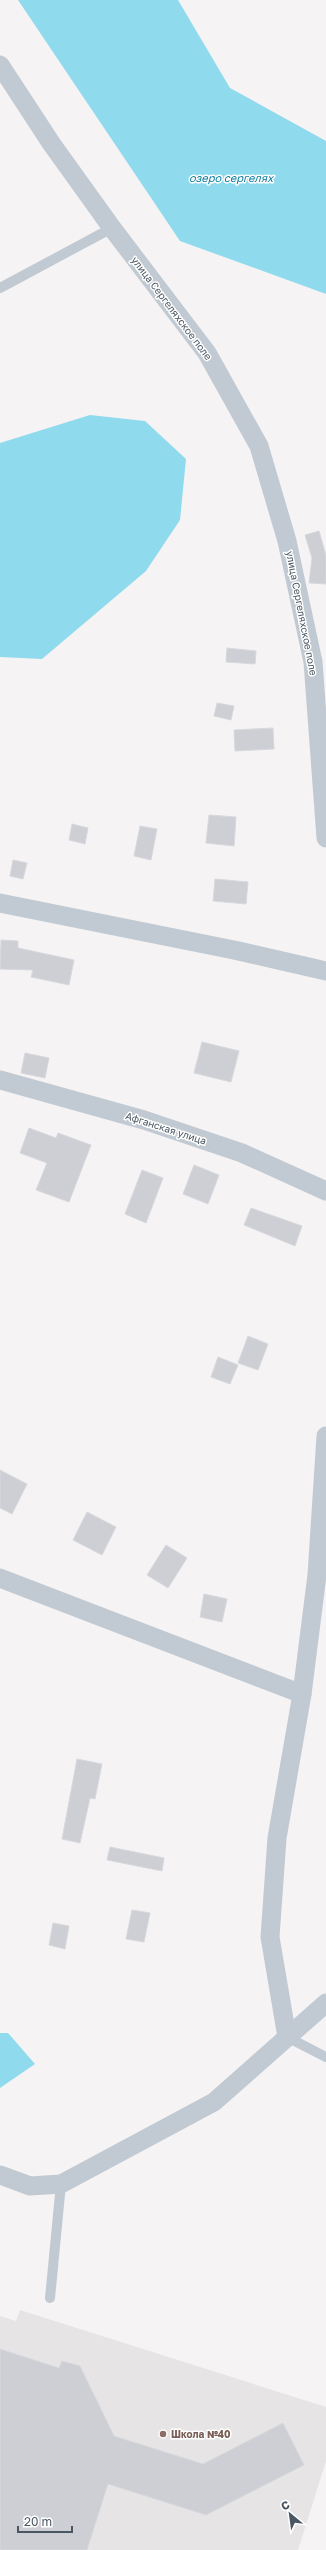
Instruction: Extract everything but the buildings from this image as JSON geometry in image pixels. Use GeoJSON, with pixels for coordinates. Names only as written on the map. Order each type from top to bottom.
{"type":"FeatureCollection","features":[{"type":"Feature","properties":{"kind":"street","name":"улица Сергеляхское поле"},"geometry":{"type":"LineString","coordinates":[[0,65],[51,143],[112,228],[207,353],[259,446],[287,541],[313,662],[326,838]]}},
{"type":"Feature","properties":{"kind":"street"},"geometry":{"type":"LineString","coordinates":[[0,902],[234,950],[326,971]]}},
{"type":"Feature","properties":{"kind":"street","name":"Афганская улица"},"geometry":{"type":"LineString","coordinates":[[0,1080],[144,1120],[242,1153],[326,1191]]}},
{"type":"Feature","properties":{"kind":"street"},"geometry":{"type":"LineString","coordinates":[[286,2037],[270,1937],[277,1838],[302,1694],[317,1575],[326,1436]]}},
{"type":"Feature","properties":{"kind":"street"},"geometry":{"type":"LineString","coordinates":[[317,1575],[326,1602]]}},
{"type":"Feature","properties":{"kind":"street"},"geometry":{"type":"LineString","coordinates":[[0,1578],[302,1694]]}},
{"type":"Feature","properties":{"kind":"street"},"geometry":{"type":"LineString","coordinates":[[0,2175],[30,2186],[61,2184],[214,2102],[326,2003]]}},
{"type":"Feature","properties":{"kind":"lane"},"geometry":{"type":"LineString","coordinates":[[0,288],[112,228]]}},
{"type":"Feature","properties":{"kind":"lane"},"geometry":{"type":"LineString","coordinates":[[286,2037],[326,2057]]}},
{"type":"Feature","properties":{"kind":"lane"},"geometry":{"type":"LineString","coordinates":[[50,2298],[61,2184]]}},
{"type":"Feature","properties":{"kind":"shaded area","name":"Школа №40"},"geometry":{"type":"Polygon","coordinates":[[[20,2310],[326,2407],[326,2461],[298,2550],[0,2550],[0,2316],[16,2321],[20,2310]]]}},
{"type":"Feature","properties":{"kind":"water","name":"озеро сергелях"},"geometry":{"type":"Polygon","coordinates":[[[18,0],[178,0],[230,88],[326,141],[326,294],[180,241],[18,0]]]}},
{"type":"Feature","properties":{"kind":"water"},"geometry":{"type":"Polygon","coordinates":[[[90,415],[145,421],[186,459],[180,520],[146,571],[42,659],[0,657],[0,443],[90,415]]]}},
{"type":"Feature","properties":{"kind":"water"},"geometry":{"type":"Polygon","coordinates":[[[0,2033],[8,2033],[35,2064],[0,2088],[0,2033]]]}},
{"type":"Feature","properties":{"kind":"place","name":"Школа №40"},"geometry":{"type":"Point","coordinates":[163,2434]}}]}
